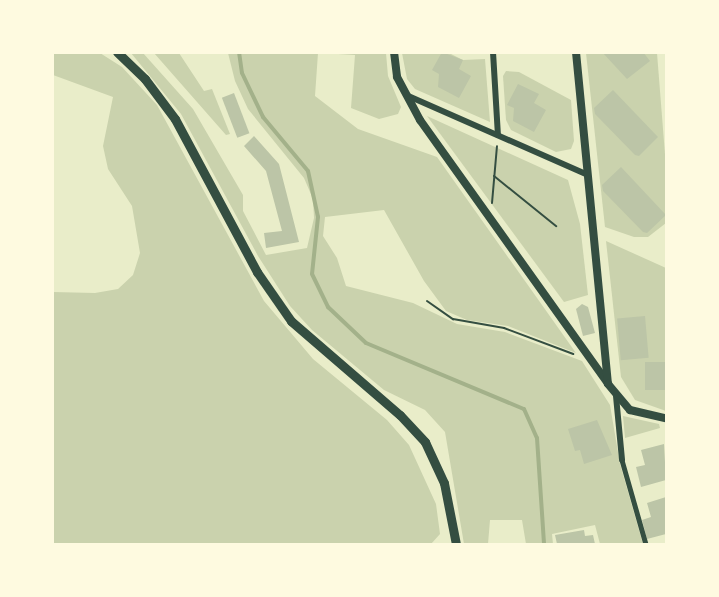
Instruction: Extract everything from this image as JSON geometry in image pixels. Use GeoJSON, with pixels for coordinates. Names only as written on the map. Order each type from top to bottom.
{"type":"FeatureCollection","features":[{"type":"Feature","properties":{"kind":"main road"},"geometry":{"type":"LineString","coordinates":[[117,52],[146,79],[175,119],[257,272],[291,321],[409,423],[425,442],[444,483],[456,544]]}},
{"type":"Feature","properties":{"kind":"main road"},"geometry":{"type":"LineString","coordinates":[[608,384],[630,410],[666,420]]}},
{"type":"Feature","properties":{"kind":"street"},"geometry":{"type":"LineString","coordinates":[[394,52],[395,70],[406,95],[608,384]]}},
{"type":"Feature","properties":{"kind":"street"},"geometry":{"type":"LineString","coordinates":[[493,52],[498,135]]}},
{"type":"Feature","properties":{"kind":"street"},"geometry":{"type":"LineString","coordinates":[[576,52],[608,384]]}},
{"type":"Feature","properties":{"kind":"street"},"geometry":{"type":"LineString","coordinates":[[406,95],[586,174]]}},
{"type":"Feature","properties":{"kind":"street"},"geometry":{"type":"LineString","coordinates":[[616,396],[622,459],[646,544]]}},
{"type":"Feature","properties":{"kind":"path"},"geometry":{"type":"LineString","coordinates":[[491,218],[498,135]]}},
{"type":"Feature","properties":{"kind":"path"},"geometry":{"type":"LineString","coordinates":[[494,176],[556,226]]}},
{"type":"Feature","properties":{"kind":"path"},"geometry":{"type":"LineString","coordinates":[[427,301],[453,319],[504,328],[590,358]]}},
{"type":"Feature","properties":{"kind":"green space"},"geometry":{"type":"Polygon","coordinates":[[[53,52],[100,53],[122,67],[157,105],[264,301],[313,359],[387,420],[409,445],[436,504],[440,534],[431,544],[53,544],[53,292],[95,293],[118,289],[133,275],[140,253],[132,206],[108,169],[103,146],[113,97],[53,75],[53,52]]]}},
{"type":"Feature","properties":{"kind":"green space"},"geometry":{"type":"Polygon","coordinates":[[[131,53],[143,53],[193,109],[243,195],[243,211],[266,255],[307,248],[314,218],[313,199],[304,178],[248,109],[235,81],[228,53],[318,53],[315,96],[358,129],[437,157],[576,353],[508,326],[467,320],[446,311],[424,281],[384,210],[325,217],[323,236],[337,258],[346,286],[413,303],[457,324],[505,332],[582,361],[610,405],[620,464],[643,544],[600,544],[595,525],[552,534],[553,544],[526,544],[522,520],[490,520],[488,544],[464,544],[445,432],[425,410],[384,390],[312,330],[290,306],[258,256],[181,114],[131,53]]]}},
{"type":"Feature","properties":{"kind":"green space"},"geometry":{"type":"Polygon","coordinates":[[[154,53],[179,53],[204,91],[212,89],[230,134],[226,135],[154,53]]]}},
{"type":"Feature","properties":{"kind":"green space"},"geometry":{"type":"Polygon","coordinates":[[[321,53],[386,53],[388,76],[401,107],[398,114],[379,119],[351,108],[355,55],[321,53]]]}},
{"type":"Feature","properties":{"kind":"green space"},"geometry":{"type":"Polygon","coordinates":[[[402,53],[449,53],[463,60],[485,59],[490,122],[415,89],[407,79],[402,53]]]}},
{"type":"Feature","properties":{"kind":"green space"},"geometry":{"type":"Polygon","coordinates":[[[586,53],[657,53],[666,167],[666,223],[648,237],[634,237],[605,227],[586,53]]]}},
{"type":"Feature","properties":{"kind":"green space"},"geometry":{"type":"Polygon","coordinates":[[[506,71],[519,72],[571,100],[574,141],[571,149],[556,152],[511,130],[506,120],[503,76],[506,71]]]}},
{"type":"Feature","properties":{"kind":"green space"},"geometry":{"type":"Polygon","coordinates":[[[427,116],[568,180],[580,224],[588,295],[564,302],[427,116]]]}},
{"type":"Feature","properties":{"kind":"green space"},"geometry":{"type":"Polygon","coordinates":[[[606,241],[666,268],[666,411],[635,400],[621,377],[606,241]]]}},
{"type":"Feature","properties":{"kind":"green space"},"geometry":{"type":"Polygon","coordinates":[[[623,416],[659,424],[660,428],[625,438],[623,416]]]}},
{"type":"Feature","properties":{"kind":"building"},"geometry":{"type":"Polygon","coordinates":[[[442,52],[463,60],[459,69],[471,76],[459,98],[438,87],[439,74],[432,70],[442,52]]]}},
{"type":"Feature","properties":{"kind":"building"},"geometry":{"type":"Polygon","coordinates":[[[602,52],[643,52],[650,61],[627,79],[602,52]]]}},
{"type":"Feature","properties":{"kind":"building"},"geometry":{"type":"Polygon","coordinates":[[[518,84],[539,94],[534,103],[546,110],[534,132],[513,121],[514,108],[507,105],[518,84]]]}},
{"type":"Feature","properties":{"kind":"building"},"geometry":{"type":"Polygon","coordinates":[[[613,90],[658,137],[639,156],[635,155],[595,114],[594,108],[613,90]]]}},
{"type":"Feature","properties":{"kind":"building"},"geometry":{"type":"Polygon","coordinates":[[[234,93],[249,133],[237,138],[222,98],[234,93]]]}},
{"type":"Feature","properties":{"kind":"building"},"geometry":{"type":"Polygon","coordinates":[[[254,136],[279,164],[299,242],[266,248],[264,233],[282,231],[266,171],[244,146],[254,136]]]}},
{"type":"Feature","properties":{"kind":"building"},"geometry":{"type":"Polygon","coordinates":[[[621,167],[666,215],[647,233],[643,232],[603,191],[602,185],[621,167]]]}},
{"type":"Feature","properties":{"kind":"building"},"geometry":{"type":"Polygon","coordinates":[[[582,304],[588,307],[595,333],[583,336],[576,309],[582,304]]]}},
{"type":"Feature","properties":{"kind":"building"},"geometry":{"type":"Polygon","coordinates":[[[645,316],[649,358],[621,360],[617,318],[645,316]]]}},
{"type":"Feature","properties":{"kind":"building"},"geometry":{"type":"Polygon","coordinates":[[[645,362],[666,362],[666,390],[645,390],[645,362]]]}},
{"type":"Feature","properties":{"kind":"building"},"geometry":{"type":"Polygon","coordinates":[[[597,420],[612,455],[584,464],[580,450],[575,451],[568,429],[597,420]]]}},
{"type":"Feature","properties":{"kind":"building"},"geometry":{"type":"Polygon","coordinates":[[[664,444],[666,480],[641,487],[636,467],[645,465],[641,450],[664,444]]]}},
{"type":"Feature","properties":{"kind":"building"},"geometry":{"type":"Polygon","coordinates":[[[666,497],[666,534],[647,539],[642,520],[651,517],[647,503],[666,497]]]}},
{"type":"Feature","properties":{"kind":"building"},"geometry":{"type":"Polygon","coordinates":[[[584,530],[585,536],[593,535],[595,544],[557,544],[555,535],[584,530]]]}},
{"type":"Feature","properties":{"kind":"waterway"},"geometry":{"type":"LineString","coordinates":[[239,52],[242,73],[263,117],[308,171],[318,217],[312,274],[328,307],[366,343],[524,409],[537,438],[544,544]]}}]}
